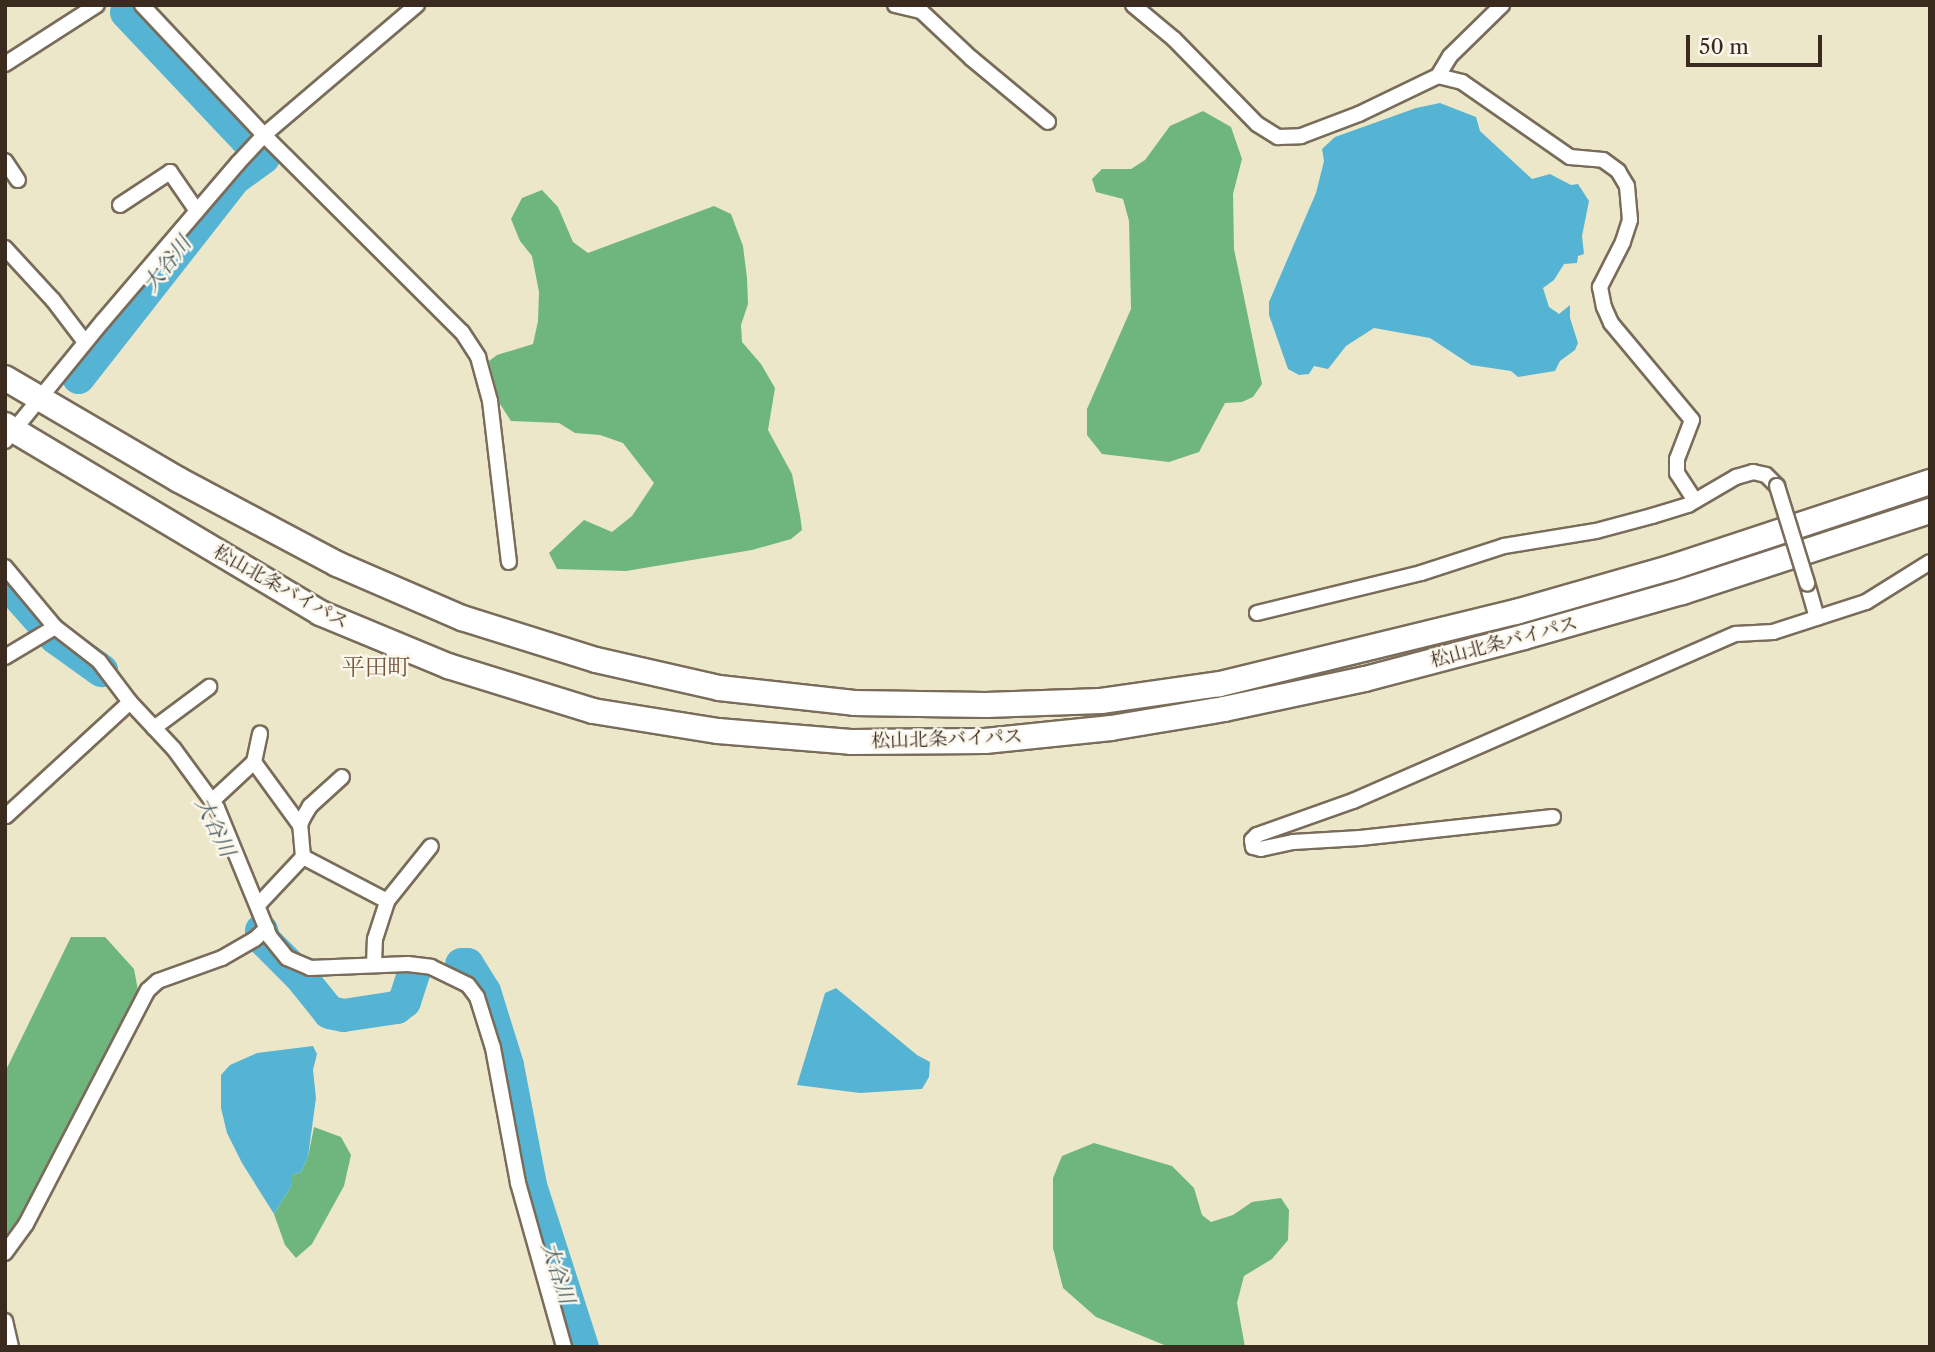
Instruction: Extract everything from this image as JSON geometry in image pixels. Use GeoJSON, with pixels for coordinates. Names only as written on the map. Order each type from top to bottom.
{"type":"FeatureCollection","features":[{"type":"Feature","properties":{"kind":"highway","name":"松山北条バイパス"},"geometry":{"type":"LineString","coordinates":[[5,378],[179,480],[325,557],[462,618],[596,660],[719,688],[854,703],[986,705],[1101,701],[1220,684],[1516,612],[1673,567],[1930,482]]}},
{"type":"Feature","properties":{"kind":"highway","name":"松山北条バイパス"},"geometry":{"type":"LineString","coordinates":[[8,432],[320,612],[448,666],[593,711],[718,731],[851,742],[985,741],[1099,729],[1276,698],[1365,678],[1564,626],[1682,592],[1930,510]]}},
{"type":"Feature","properties":{"kind":"street"},"geometry":{"type":"LineString","coordinates":[[5,64],[97,5]]}},
{"type":"Feature","properties":{"kind":"street"},"geometry":{"type":"LineString","coordinates":[[142,5],[264,135],[462,332],[478,358],[490,401],[509,562]]}},
{"type":"Feature","properties":{"kind":"street"},"geometry":{"type":"LineString","coordinates":[[8,432],[264,135],[417,5]]}},
{"type":"Feature","properties":{"kind":"street"},"geometry":{"type":"LineString","coordinates":[[895,5],[921,11],[971,58],[1048,121]]}},
{"type":"Feature","properties":{"kind":"street"},"geometry":{"type":"LineString","coordinates":[[1133,5],[1174,39],[1257,124],[1278,137],[1301,136],[1359,114],[1438,76],[1450,56],[1502,5]]}},
{"type":"Feature","properties":{"kind":"street"},"geometry":{"type":"LineString","coordinates":[[1438,76],[1462,82],[1570,157],[1603,160],[1618,171],[1628,186],[1630,219],[1623,242],[1600,287],[1604,307],[1611,323],[1692,420],[1677,459],[1677,473],[1695,502]]}},
{"type":"Feature","properties":{"kind":"street"},"geometry":{"type":"LineString","coordinates":[[5,161],[18,180]]}},
{"type":"Feature","properties":{"kind":"street"},"geometry":{"type":"LineString","coordinates":[[120,205],[170,172],[197,211]]}},
{"type":"Feature","properties":{"kind":"street"},"geometry":{"type":"LineString","coordinates":[[5,248],[53,300],[85,342]]}},
{"type":"Feature","properties":{"kind":"street"},"geometry":{"type":"LineString","coordinates":[[1257,613],[1421,573],[1504,547],[1596,531],[1695,502],[1736,477],[1753,472],[1766,475],[1777,486],[1817,618]]}},
{"type":"Feature","properties":{"kind":"street"},"geometry":{"type":"LineString","coordinates":[[1553,817],[1360,838],[1293,842],[1261,849],[1253,847],[1252,840],[1257,835],[1347,804],[1736,634],[1773,632],[1866,602],[1930,562]]}},
{"type":"Feature","properties":{"kind":"street"},"geometry":{"type":"LineString","coordinates":[[5,567],[55,627],[99,660],[212,801],[267,928],[287,958],[310,968],[374,965],[431,967],[468,985],[477,997],[493,1048],[518,1183],[564,1347]]}},
{"type":"Feature","properties":{"kind":"street"},"geometry":{"type":"LineString","coordinates":[[5,657],[55,627]]}},
{"type":"Feature","properties":{"kind":"street"},"geometry":{"type":"LineString","coordinates":[[154,728],[209,687]]}},
{"type":"Feature","properties":{"kind":"street"},"geometry":{"type":"LineString","coordinates":[[6,816],[130,702]]}},
{"type":"Feature","properties":{"kind":"street"},"geometry":{"type":"LineString","coordinates":[[212,801],[254,762],[260,734]]}},
{"type":"Feature","properties":{"kind":"street"},"geometry":{"type":"LineString","coordinates":[[254,762],[300,825],[303,858],[258,905]]}},
{"type":"Feature","properties":{"kind":"street"},"geometry":{"type":"LineString","coordinates":[[300,825],[310,806],[342,777]]}},
{"type":"Feature","properties":{"kind":"street"},"geometry":{"type":"LineString","coordinates":[[374,965],[375,939],[387,901],[431,846]]}},
{"type":"Feature","properties":{"kind":"street"},"geometry":{"type":"LineString","coordinates":[[303,858],[387,901]]}},
{"type":"Feature","properties":{"kind":"street"},"geometry":{"type":"LineString","coordinates":[[5,1253],[26,1224],[148,990],[158,981],[222,958],[255,939],[267,928]]}},
{"type":"Feature","properties":{"kind":"street"},"geometry":{"type":"LineString","coordinates":[[5,1321],[10,1347]]}},
{"type":"Feature","properties":{"kind":"green space"},"geometry":{"type":"Polygon","coordinates":[[[1203,111],[1231,127],[1242,159],[1233,194],[1234,249],[1262,384],[1253,397],[1242,402],[1225,403],[1199,452],[1169,462],[1102,454],[1087,435],[1087,409],[1131,309],[1129,221],[1123,199],[1096,192],[1092,179],[1102,169],[1131,169],[1145,160],[1170,126],[1203,111]]]}},
{"type":"Feature","properties":{"kind":"green space"},"geometry":{"type":"Polygon","coordinates":[[[542,190],[558,207],[573,242],[588,253],[714,206],[731,214],[743,246],[747,278],[748,304],[741,325],[742,342],[761,364],[775,388],[768,430],[792,474],[800,515],[802,530],[791,539],[752,550],[626,571],[557,569],[549,553],[584,520],[612,532],[632,516],[654,483],[623,443],[600,435],[575,433],[559,423],[511,421],[500,404],[489,361],[497,355],[533,344],[538,321],[539,292],[532,256],[520,241],[511,219],[522,198],[542,190]]]}},
{"type":"Feature","properties":{"kind":"green space"},"geometry":{"type":"Polygon","coordinates":[[[71,937],[105,937],[134,969],[140,1001],[89,1117],[5,1238],[5,1072],[71,937]]]}},
{"type":"Feature","properties":{"kind":"green space"},"geometry":{"type":"Polygon","coordinates":[[[314,1127],[341,1137],[351,1155],[344,1186],[312,1244],[296,1258],[285,1245],[274,1214],[292,1185],[292,1175],[301,1172],[308,1157],[314,1127]]]}},
{"type":"Feature","properties":{"kind":"green space"},"geometry":{"type":"Polygon","coordinates":[[[1094,1143],[1172,1166],[1194,1188],[1202,1215],[1211,1222],[1233,1215],[1252,1202],[1281,1198],[1289,1210],[1288,1240],[1272,1259],[1244,1276],[1237,1303],[1245,1347],[1169,1347],[1096,1317],[1063,1288],[1053,1248],[1053,1178],[1062,1156],[1094,1143]]]}},
{"type":"Feature","properties":{"kind":"water"},"geometry":{"type":"Polygon","coordinates":[[[1440,103],[1476,117],[1480,131],[1532,179],[1550,174],[1571,185],[1578,184],[1589,201],[1582,236],[1584,254],[1578,256],[1577,263],[1564,264],[1554,280],[1543,288],[1549,307],[1559,314],[1570,305],[1570,318],[1578,343],[1575,350],[1560,361],[1555,371],[1518,377],[1511,371],[1471,365],[1430,338],[1374,328],[1346,346],[1328,369],[1314,366],[1309,374],[1299,375],[1288,369],[1269,315],[1269,302],[1316,193],[1324,161],[1322,149],[1335,137],[1416,108],[1440,103]]]}},
{"type":"Feature","properties":{"kind":"water"},"geometry":{"type":"Polygon","coordinates":[[[836,988],[917,1055],[930,1062],[929,1077],[922,1089],[860,1093],[797,1085],[825,993],[836,988]]]}},
{"type":"Feature","properties":{"kind":"water"},"geometry":{"type":"Polygon","coordinates":[[[313,1046],[317,1054],[313,1070],[316,1098],[308,1157],[301,1172],[292,1175],[292,1185],[274,1214],[227,1133],[221,1108],[221,1075],[230,1065],[257,1053],[313,1046]]]}},
{"type":"Feature","properties":{"kind":"waterway","name":"大谷川"},"geometry":{"type":"LineString","coordinates":[[126,12],[248,141]]}},
{"type":"Feature","properties":{"kind":"waterway","name":"大谷川"},"geometry":{"type":"LineString","coordinates":[[78,377],[234,178],[263,157]]}},
{"type":"Feature","properties":{"kind":"waterway","name":"大谷川"},"geometry":{"type":"LineString","coordinates":[[5,581],[55,637],[101,670]]}},
{"type":"Feature","properties":{"kind":"waterway","name":"大谷川"},"geometry":{"type":"LineString","coordinates":[[261,930],[264,940],[300,976],[329,1012],[343,1015],[396,1007],[404,1001],[413,973]]}},
{"type":"Feature","properties":{"kind":"waterway","name":"大谷川"},"geometry":{"type":"LineString","coordinates":[[461,964],[467,964],[484,991],[507,1065],[530,1185],[582,1347]]}},
{"type":"Feature","properties":{"kind":"district","name":"平田町"},"geometry":{"type":"Point","coordinates":[376,667]}}]}
